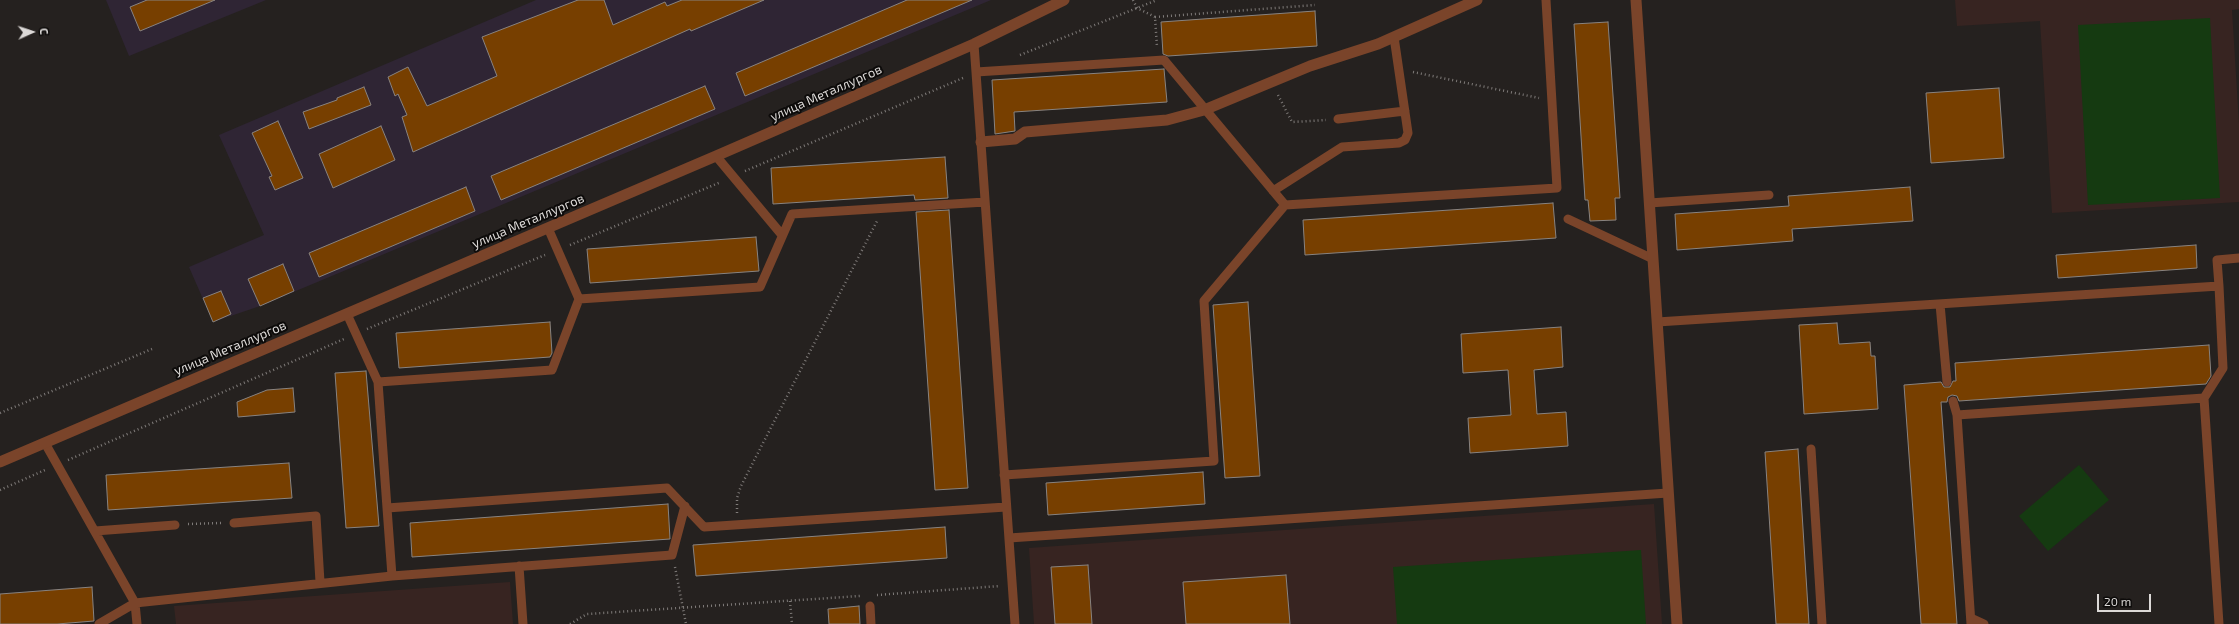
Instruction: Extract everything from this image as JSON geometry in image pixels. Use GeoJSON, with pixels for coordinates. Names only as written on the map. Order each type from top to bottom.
{"type":"FeatureCollection","features":[{"type":"Feature","properties":{"kind":"street","name":"улица Металлургов"},"geometry":{"type":"LineString","coordinates":[[0,462],[974,44],[1064,0]]}},
{"type":"Feature","properties":{"kind":"street"},"geometry":{"type":"LineString","coordinates":[[980,142],[1015,139],[1025,132],[1167,120],[1204,110],[1271,82],[1394,38],[1476,0]]}},
{"type":"Feature","properties":{"kind":"street"},"geometry":{"type":"LineString","coordinates":[[1636,0],[1677,624]]}},
{"type":"Feature","properties":{"kind":"lane"},"geometry":{"type":"LineString","coordinates":[[1004,475],[1214,461],[1204,301],[1285,205],[1557,188],[1546,0]]}},
{"type":"Feature","properties":{"kind":"lane"},"geometry":{"type":"LineString","coordinates":[[1273,191],[1342,147],[1400,143],[1405,140],[1408,133],[1394,38]]}},
{"type":"Feature","properties":{"kind":"lane"},"geometry":{"type":"LineString","coordinates":[[974,44],[1014,624]]}},
{"type":"Feature","properties":{"kind":"lane"},"geometry":{"type":"LineString","coordinates":[[976,72],[1164,60],[1204,110],[1285,205]]}},
{"type":"Feature","properties":{"kind":"lane"},"geometry":{"type":"LineString","coordinates":[[1338,119],[1405,111]]}},
{"type":"Feature","properties":{"kind":"lane"},"geometry":{"type":"LineString","coordinates":[[716,156],[782,235]]}},
{"type":"Feature","properties":{"kind":"lane"},"geometry":{"type":"LineString","coordinates":[[1649,203],[1770,195]]}},
{"type":"Feature","properties":{"kind":"lane"},"geometry":{"type":"LineString","coordinates":[[579,299],[760,287],[792,214],[985,202]]}},
{"type":"Feature","properties":{"kind":"lane"},"geometry":{"type":"LineString","coordinates":[[1568,219],[1653,259]]}},
{"type":"Feature","properties":{"kind":"lane"},"geometry":{"type":"LineString","coordinates":[[378,382],[552,370],[579,299],[548,228]]}},
{"type":"Feature","properties":{"kind":"lane"},"geometry":{"type":"LineString","coordinates":[[2219,624],[2204,398],[2223,368],[2217,260],[2239,258]]}},
{"type":"Feature","properties":{"kind":"lane"},"geometry":{"type":"LineString","coordinates":[[1657,322],[2219,286]]}},
{"type":"Feature","properties":{"kind":"lane"},"geometry":{"type":"LineString","coordinates":[[1940,304],[1946,380]]}},
{"type":"Feature","properties":{"kind":"lane"},"geometry":{"type":"LineString","coordinates":[[347,314],[378,382],[392,576]]}},
{"type":"Feature","properties":{"kind":"lane"},"geometry":{"type":"LineString","coordinates":[[1957,415],[2204,398]]}},
{"type":"Feature","properties":{"kind":"lane"},"geometry":{"type":"LineString","coordinates":[[1953,401],[1957,415],[1971,621],[1984,624]]}},
{"type":"Feature","properties":{"kind":"lane"},"geometry":{"type":"LineString","coordinates":[[45,443],[135,603],[137,624]]}},
{"type":"Feature","properties":{"kind":"lane"},"geometry":{"type":"LineString","coordinates":[[1810,449],[1822,624]]}},
{"type":"Feature","properties":{"kind":"lane"},"geometry":{"type":"LineString","coordinates":[[387,508],[667,488],[704,527],[1006,507]]}},
{"type":"Feature","properties":{"kind":"lane"},"geometry":{"type":"LineString","coordinates":[[1008,538],[1668,493]]}},
{"type":"Feature","properties":{"kind":"lane"},"geometry":{"type":"LineString","coordinates":[[99,624],[135,603],[320,582],[672,555],[685,506]]}},
{"type":"Feature","properties":{"kind":"lane"},"geometry":{"type":"LineString","coordinates":[[234,523],[316,516],[320,582]]}},
{"type":"Feature","properties":{"kind":"lane"},"geometry":{"type":"LineString","coordinates":[[95,531],[176,525]]}},
{"type":"Feature","properties":{"kind":"lane"},"geometry":{"type":"LineString","coordinates":[[519,566],[524,624]]}},
{"type":"Feature","properties":{"kind":"lane"},"geometry":{"type":"LineString","coordinates":[[870,606],[871,624]]}},
{"type":"Feature","properties":{"kind":"path"},"geometry":{"type":"LineString","coordinates":[[1133,0],[1137,8],[1155,18],[1315,5]]}},
{"type":"Feature","properties":{"kind":"path"},"geometry":{"type":"LineString","coordinates":[[1012,58],[1157,0]]}},
{"type":"Feature","properties":{"kind":"path"},"geometry":{"type":"LineString","coordinates":[[1155,18],[1158,60]]}},
{"type":"Feature","properties":{"kind":"path"},"geometry":{"type":"LineString","coordinates":[[1399,69],[1552,101]]}},
{"type":"Feature","properties":{"kind":"path"},"geometry":{"type":"LineString","coordinates":[[0,490],[356,334],[734,177],[976,72]]}},
{"type":"Feature","properties":{"kind":"path"},"geometry":{"type":"LineString","coordinates":[[1271,82],[1292,122],[1310,123],[1338,119]]}},
{"type":"Feature","properties":{"kind":"path"},"geometry":{"type":"LineString","coordinates":[[737,525],[737,498],[741,486],[883,208]]}},
{"type":"Feature","properties":{"kind":"path"},"geometry":{"type":"LineString","coordinates":[[0,413],[152,350]]}},
{"type":"Feature","properties":{"kind":"path"},"geometry":{"type":"LineString","coordinates":[[176,525],[234,523]]}},
{"type":"Feature","properties":{"kind":"path"},"geometry":{"type":"LineString","coordinates":[[672,555],[686,624]]}},
{"type":"Feature","properties":{"kind":"path"},"geometry":{"type":"LineString","coordinates":[[869,596],[1012,585]]}},
{"type":"Feature","properties":{"kind":"path"},"geometry":{"type":"LineString","coordinates":[[570,624],[587,614],[684,609],[861,596]]}},
{"type":"Feature","properties":{"kind":"path"},"geometry":{"type":"LineString","coordinates":[[790,601],[792,624]]}},
{"type":"Feature","properties":{"kind":"shaded area"},"geometry":{"type":"Polygon","coordinates":[[[106,0],[266,0],[129,56],[106,0]]]}},
{"type":"Feature","properties":{"kind":"shaded area"},"geometry":{"type":"Polygon","coordinates":[[[536,0],[991,0],[260,306],[213,322],[189,267],[264,235],[219,135],[536,0]]]}},
{"type":"Feature","properties":{"kind":"shaded area"},"geometry":{"type":"Polygon","coordinates":[[[1955,0],[2239,0],[2239,9],[2232,10],[2239,124],[2239,202],[2052,213],[2040,21],[1957,26],[1955,0]]]}},
{"type":"Feature","properties":{"kind":"shaded area"},"geometry":{"type":"Polygon","coordinates":[[[1654,504],[1662,624],[1034,624],[1029,548],[1654,504]]]}},
{"type":"Feature","properties":{"kind":"shaded area"},"geometry":{"type":"Polygon","coordinates":[[[510,582],[513,624],[176,624],[174,606],[510,582]]]}},
{"type":"Feature","properties":{"kind":"green space"},"geometry":{"type":"Polygon","coordinates":[[[2210,18],[2220,198],[2088,205],[2078,25],[2210,18]]]}},
{"type":"Feature","properties":{"kind":"green space"},"geometry":{"type":"Polygon","coordinates":[[[2079,465],[2109,500],[2048,551],[2019,516],[2079,465]]]}},
{"type":"Feature","properties":{"kind":"green space"},"geometry":{"type":"Polygon","coordinates":[[[1641,550],[1646,624],[1397,624],[1393,567],[1641,550]]]}},
{"type":"Feature","properties":{"kind":"building"},"geometry":{"type":"Polygon","coordinates":[[[147,0],[215,0],[140,31],[130,7],[147,0]]]}},
{"type":"Feature","properties":{"kind":"building"},"geometry":{"type":"Polygon","coordinates":[[[578,0],[604,0],[613,25],[665,2],[667,6],[682,0],[764,0],[691,31],[690,29],[413,152],[402,117],[407,115],[398,94],[395,96],[388,77],[408,67],[427,106],[497,76],[482,37],[578,0]]]}},
{"type":"Feature","properties":{"kind":"building"},"geometry":{"type":"Polygon","coordinates":[[[907,0],[972,0],[745,96],[736,73],[907,0]]]}},
{"type":"Feature","properties":{"kind":"building"},"geometry":{"type":"Polygon","coordinates":[[[1315,11],[1317,46],[1168,56],[1163,54],[1161,22],[1315,11]]]}},
{"type":"Feature","properties":{"kind":"building"},"geometry":{"type":"Polygon","coordinates":[[[1608,22],[1620,198],[1615,198],[1616,220],[1590,221],[1588,200],[1585,200],[1574,24],[1608,22]]]}},
{"type":"Feature","properties":{"kind":"building"},"geometry":{"type":"Polygon","coordinates":[[[1164,69],[1167,102],[1014,112],[1015,131],[995,134],[992,80],[1164,69]]]}},
{"type":"Feature","properties":{"kind":"building"},"geometry":{"type":"Polygon","coordinates":[[[705,86],[715,109],[501,200],[491,176],[705,86]]]}},
{"type":"Feature","properties":{"kind":"building"},"geometry":{"type":"Polygon","coordinates":[[[364,87],[371,105],[309,129],[303,112],[337,100],[337,98],[364,87]]]}},
{"type":"Feature","properties":{"kind":"building"},"geometry":{"type":"Polygon","coordinates":[[[1999,88],[2004,158],[1931,163],[1926,93],[1999,88]]]}},
{"type":"Feature","properties":{"kind":"building"},"geometry":{"type":"Polygon","coordinates":[[[278,121],[303,178],[275,190],[269,177],[272,176],[252,133],[278,121]]]}},
{"type":"Feature","properties":{"kind":"building"},"geometry":{"type":"Polygon","coordinates":[[[381,126],[395,160],[333,188],[319,154],[381,126]]]}},
{"type":"Feature","properties":{"kind":"building"},"geometry":{"type":"Polygon","coordinates":[[[945,157],[948,198],[915,200],[914,195],[773,204],[771,168],[945,157]]]}},
{"type":"Feature","properties":{"kind":"building"},"geometry":{"type":"Polygon","coordinates":[[[466,187],[475,211],[319,277],[309,253],[466,187]]]}},
{"type":"Feature","properties":{"kind":"building"},"geometry":{"type":"Polygon","coordinates":[[[1910,187],[1913,221],[1792,229],[1793,241],[1677,250],[1675,214],[1789,206],[1788,196],[1910,187]]]}},
{"type":"Feature","properties":{"kind":"building"},"geometry":{"type":"Polygon","coordinates":[[[1553,203],[1556,238],[1305,255],[1303,220],[1553,203]]]}},
{"type":"Feature","properties":{"kind":"building"},"geometry":{"type":"Polygon","coordinates":[[[949,210],[968,488],[935,490],[916,212],[949,210]]]}},
{"type":"Feature","properties":{"kind":"building"},"geometry":{"type":"Polygon","coordinates":[[[756,237],[759,271],[590,283],[587,249],[756,237]]]}},
{"type":"Feature","properties":{"kind":"building"},"geometry":{"type":"Polygon","coordinates":[[[2196,245],[2197,268],[2058,278],[2056,255],[2196,245]]]}},
{"type":"Feature","properties":{"kind":"building"},"geometry":{"type":"Polygon","coordinates":[[[283,264],[294,291],[260,306],[248,279],[283,264]]]}},
{"type":"Feature","properties":{"kind":"building"},"geometry":{"type":"Polygon","coordinates":[[[221,291],[231,314],[213,322],[203,298],[221,291]]]}},
{"type":"Feature","properties":{"kind":"building"},"geometry":{"type":"Polygon","coordinates":[[[1248,302],[1260,476],[1225,478],[1213,305],[1248,302]]]}},
{"type":"Feature","properties":{"kind":"building"},"geometry":{"type":"Polygon","coordinates":[[[550,322],[552,353],[550,357],[399,368],[396,333],[550,322]]]}},
{"type":"Feature","properties":{"kind":"building"},"geometry":{"type":"Polygon","coordinates":[[[1837,323],[1839,344],[1870,342],[1871,356],[1875,356],[1878,409],[1804,414],[1799,325],[1837,323]]]}},
{"type":"Feature","properties":{"kind":"building"},"geometry":{"type":"Polygon","coordinates":[[[1561,327],[1563,367],[1534,370],[1537,414],[1566,412],[1568,446],[1470,453],[1468,418],[1511,415],[1508,370],[1463,373],[1461,334],[1561,327]]]}},
{"type":"Feature","properties":{"kind":"building"},"geometry":{"type":"Polygon","coordinates":[[[2209,345],[2211,376],[2206,384],[1959,401],[1957,396],[1952,395],[1948,397],[1947,402],[1941,402],[1957,624],[1921,624],[1904,385],[1941,382],[1944,387],[1950,387],[1953,381],[1956,381],[1955,363],[2209,345]]]}},
{"type":"Feature","properties":{"kind":"building"},"geometry":{"type":"Polygon","coordinates":[[[366,371],[379,526],[346,528],[335,373],[366,371]]]}},
{"type":"Feature","properties":{"kind":"building"},"geometry":{"type":"Polygon","coordinates":[[[293,388],[295,412],[238,417],[237,402],[267,390],[293,388]]]}},
{"type":"Feature","properties":{"kind":"building"},"geometry":{"type":"Polygon","coordinates":[[[1798,449],[1809,624],[1776,624],[1765,452],[1798,449]]]}},
{"type":"Feature","properties":{"kind":"building"},"geometry":{"type":"Polygon","coordinates":[[[289,463],[292,498],[108,510],[106,475],[289,463]]]}},
{"type":"Feature","properties":{"kind":"building"},"geometry":{"type":"Polygon","coordinates":[[[1203,472],[1205,504],[1048,515],[1046,483],[1203,472]]]}},
{"type":"Feature","properties":{"kind":"building"},"geometry":{"type":"Polygon","coordinates":[[[668,504],[670,539],[412,557],[410,523],[668,504]]]}},
{"type":"Feature","properties":{"kind":"building"},"geometry":{"type":"Polygon","coordinates":[[[945,527],[947,558],[696,576],[693,545],[945,527]]]}},
{"type":"Feature","properties":{"kind":"building"},"geometry":{"type":"Polygon","coordinates":[[[1088,565],[1092,624],[1055,624],[1051,567],[1088,565]]]}},
{"type":"Feature","properties":{"kind":"building"},"geometry":{"type":"Polygon","coordinates":[[[1286,575],[1290,624],[1186,624],[1183,582],[1286,575]]]}},
{"type":"Feature","properties":{"kind":"building"},"geometry":{"type":"Polygon","coordinates":[[[92,587],[94,621],[57,624],[0,624],[0,594],[92,587]]]}},
{"type":"Feature","properties":{"kind":"building"},"geometry":{"type":"Polygon","coordinates":[[[859,606],[860,624],[829,624],[828,609],[859,606]]]}}]}
